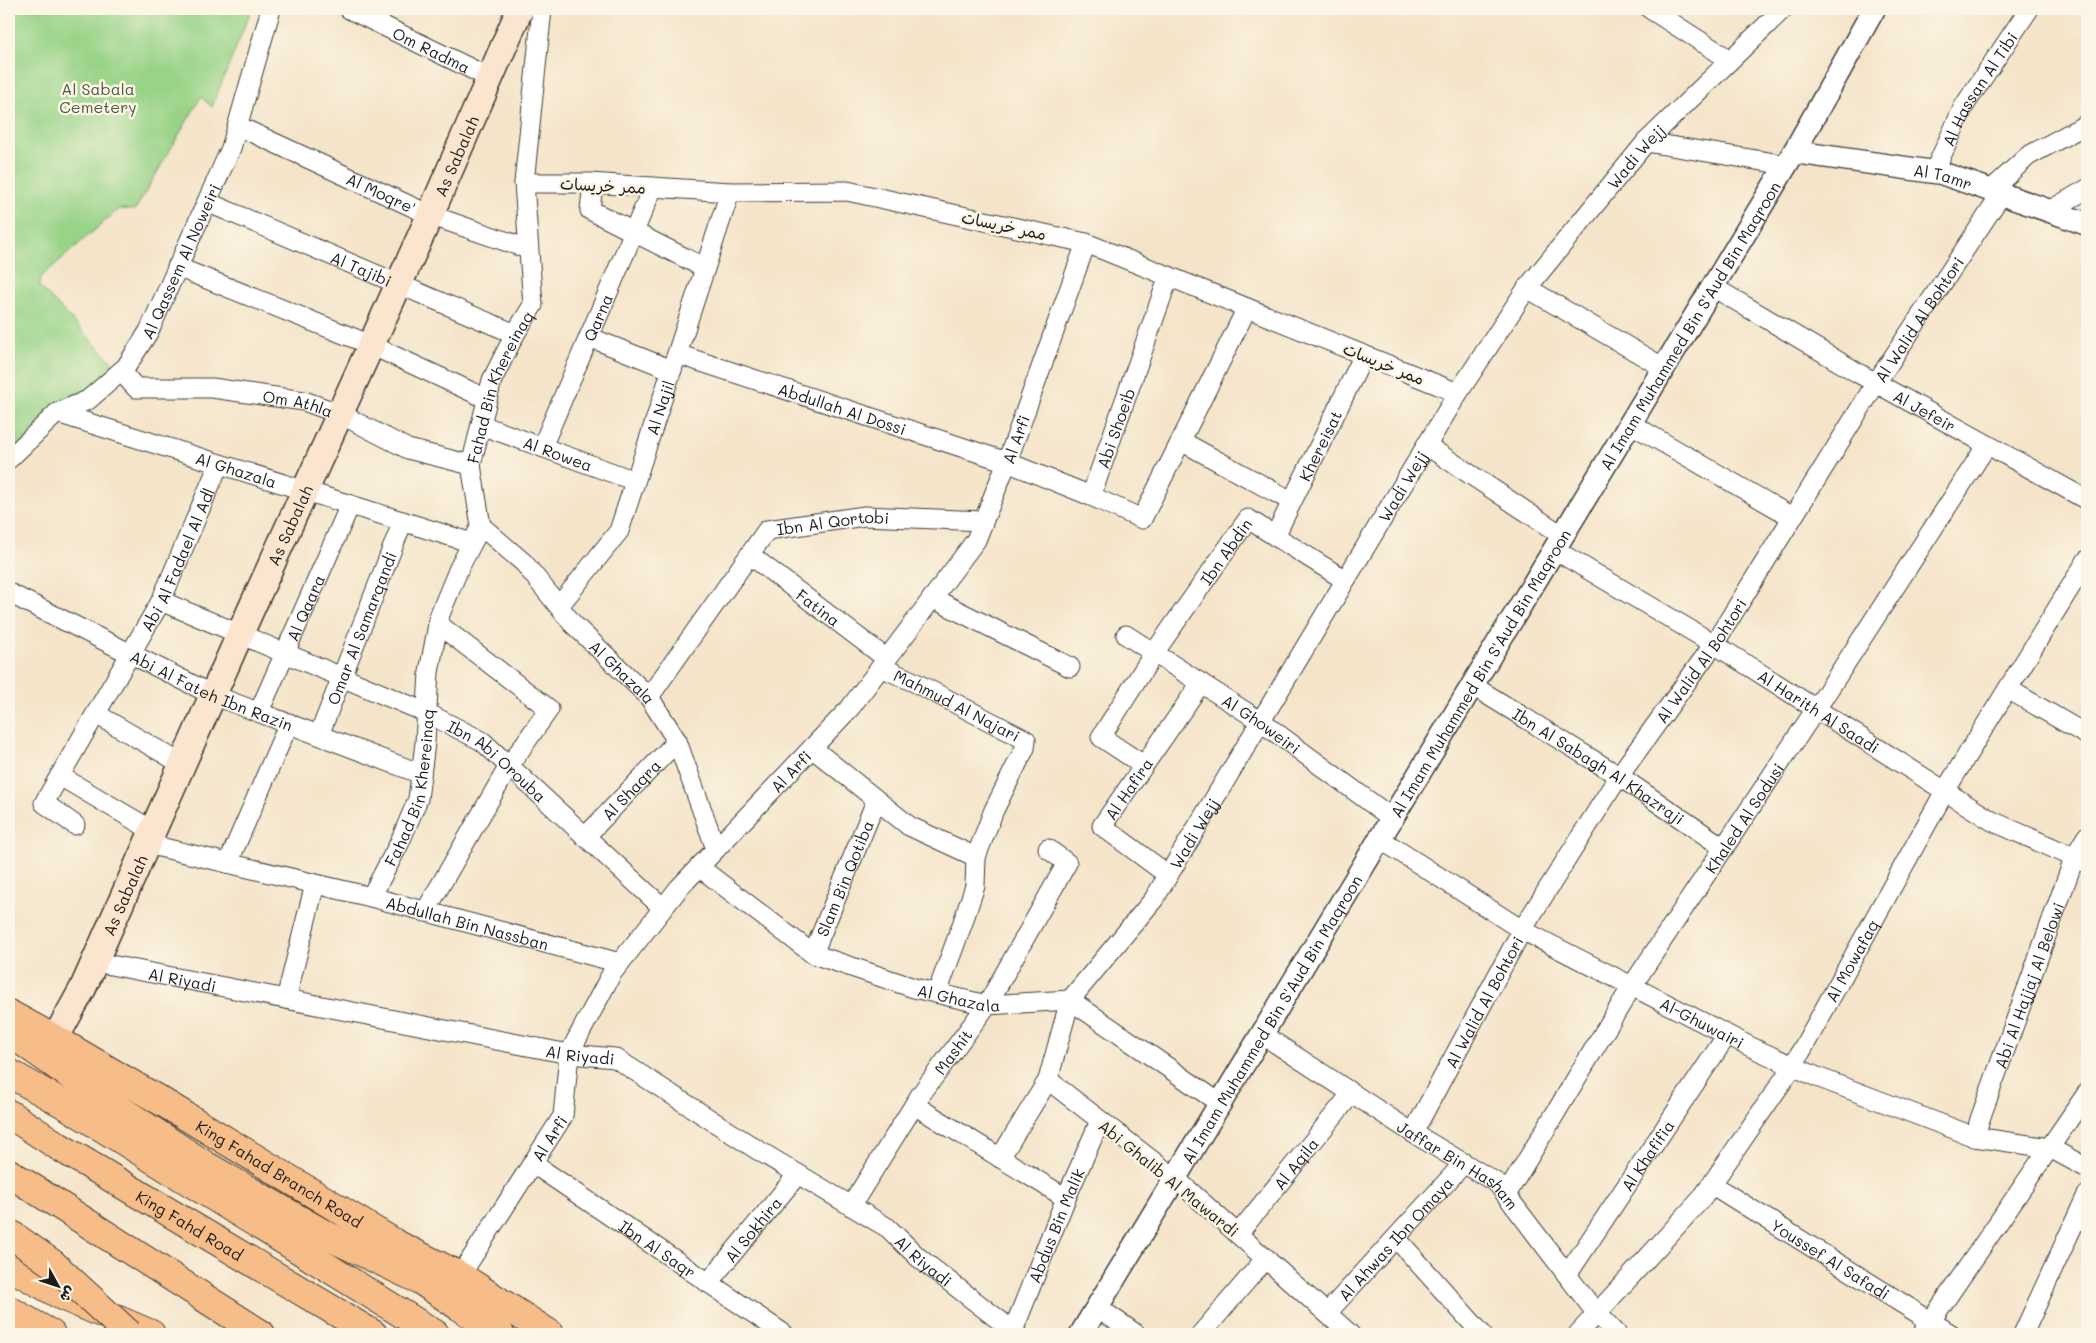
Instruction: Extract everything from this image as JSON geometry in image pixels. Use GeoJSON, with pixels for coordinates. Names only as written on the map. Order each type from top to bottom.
{"type":"FeatureCollection","features":[{"type":"Feature","properties":{"kind":"main road","name":"As Sabalah"},"geometry":{"type":"LineString","coordinates":[[56,1039],[94,962],[239,635],[430,215],[520,9]]}},
{"type":"Feature","properties":{"kind":"main road","name":"King Fahad Branch Road"},"geometry":{"type":"LineString","coordinates":[[9,1014],[56,1039],[398,1245],[460,1276],[550,1334]]}},
{"type":"Feature","properties":{"kind":"main road"},"geometry":{"type":"LineString","coordinates":[[9,1032],[101,1097],[205,1165],[326,1235],[420,1280],[500,1334]]}},
{"type":"Feature","properties":{"kind":"main road"},"geometry":{"type":"LineString","coordinates":[[9,1073],[70,1108],[434,1334]]}},
{"type":"Feature","properties":{"kind":"main road","name":"King Fahd Road"},"geometry":{"type":"LineString","coordinates":[[9,1114],[58,1146],[373,1334]]}},
{"type":"Feature","properties":{"kind":"main road"},"geometry":{"type":"LineString","coordinates":[[9,1173],[261,1334]]}},
{"type":"Feature","properties":{"kind":"main road"},"geometry":{"type":"LineString","coordinates":[[9,1233],[53,1264],[128,1334]]}},
{"type":"Feature","properties":{"kind":"main road"},"geometry":{"type":"LineString","coordinates":[[9,1266],[62,1296],[151,1334]]}},
{"type":"Feature","properties":{"kind":"main road"},"geometry":{"type":"LineString","coordinates":[[9,1310],[51,1334]]}},
{"type":"Feature","properties":{"kind":"street","name":"Al Qassem Al Noweiri"},"geometry":{"type":"LineString","coordinates":[[9,458],[58,413],[88,400],[126,367],[149,331],[231,148],[271,9]]}},
{"type":"Feature","properties":{"kind":"street","name":"Om Radma"},"geometry":{"type":"LineString","coordinates":[[348,9],[490,78]]}},
{"type":"Feature","properties":{"kind":"street","name":"Fahad Bin Khereinaq"},"geometry":{"type":"LineString","coordinates":[[371,897],[399,844],[418,799],[430,672],[440,614],[459,568],[477,535],[471,465],[492,380],[515,334],[533,305],[524,183],[542,9]]}},
{"type":"Feature","properties":{"kind":"street"},"geometry":{"type":"LineString","coordinates":[[1650,9],[1730,60]]}},
{"type":"Feature","properties":{"kind":"street","name":"Wadi Wejj"},"geometry":{"type":"LineString","coordinates":[[1070,1000],[1154,899],[1426,445],[1527,288],[1646,142],[1782,9]]}},
{"type":"Feature","properties":{"kind":"street","name":"Al Imam Muhammed Bin S'Aud Bin Maqroon"},"geometry":{"type":"LineString","coordinates":[[1081,1334],[1790,159],[1874,9]]}},
{"type":"Feature","properties":{"kind":"street","name":"Al Hassan Al Tibi"},"geometry":{"type":"LineString","coordinates":[[1934,172],[1964,106],[2028,9]]}},
{"type":"Feature","properties":{"kind":"street","name":"Al Walid Al Bohtori"},"geometry":{"type":"LineString","coordinates":[[1413,1133],[1522,930],[1619,776],[1714,644],[1995,193],[2028,156],[2087,124]]}},
{"type":"Feature","properties":{"kind":"street","name":"Al Moqre'"},"geometry":{"type":"LineString","coordinates":[[238,126],[430,215],[528,249]]}},
{"type":"Feature","properties":{"kind":"street"},"geometry":{"type":"LineString","coordinates":[[1646,142],[1790,159]]}},
{"type":"Feature","properties":{"kind":"street","name":"Al Tamr"},"geometry":{"type":"LineString","coordinates":[[1790,159],[1934,172],[2087,224]]}},
{"type":"Feature","properties":{"kind":"street","name":"ممر خريسات"},"geometry":{"type":"LineString","coordinates":[[524,183],[593,183],[730,192],[847,190],[1086,243],[1458,393]]}},
{"type":"Feature","properties":{"kind":"street"},"geometry":{"type":"LineString","coordinates":[[593,183],[590,210],[705,268]]}},
{"type":"Feature","properties":{"kind":"street","name":"Qarna"},"geometry":{"type":"LineString","coordinates":[[542,447],[653,187]]}},
{"type":"Feature","properties":{"kind":"street"},"geometry":{"type":"LineString","coordinates":[[2049,211],[2087,189]]}},
{"type":"Feature","properties":{"kind":"street","name":"Al Najil"},"geometry":{"type":"LineString","coordinates":[[559,606],[619,531],[730,192]]}},
{"type":"Feature","properties":{"kind":"street","name":"Al Tajibi"},"geometry":{"type":"LineString","coordinates":[[207,202],[515,334]]}},
{"type":"Feature","properties":{"kind":"street","name":"Al Arfi"},"geometry":{"type":"LineString","coordinates":[[460,1276],[563,1116],[569,1054],[612,973],[663,908],[699,867],[850,708],[976,540],[1007,462],[1086,243]]}},
{"type":"Feature","properties":{"kind":"street"},"geometry":{"type":"LineString","coordinates":[[177,267],[371,345],[487,399]]}},
{"type":"Feature","properties":{"kind":"street","name":"Abi Shoeib"},"geometry":{"type":"LineString","coordinates":[[1091,496],[1169,276]]}},
{"type":"Feature","properties":{"kind":"street","name":"Al Jefeir"},"geometry":{"type":"LineString","coordinates":[[1713,287],[1876,383],[2087,500]]}},
{"type":"Feature","properties":{"kind":"street"},"geometry":{"type":"LineString","coordinates":[[1527,288],[1664,368]]}},
{"type":"Feature","properties":{"kind":"street"},"geometry":{"type":"LineString","coordinates":[[1007,462],[1142,519],[1247,308]]}},
{"type":"Feature","properties":{"kind":"street","name":"Abdullah Al Dossi"},"geometry":{"type":"LineString","coordinates":[[589,337],[1007,462]]}},
{"type":"Feature","properties":{"kind":"street","name":"Khereisat"},"geometry":{"type":"LineString","coordinates":[[1275,536],[1364,355]]}},
{"type":"Feature","properties":{"kind":"street","name":"Om Athla"},"geometry":{"type":"LineString","coordinates":[[121,371],[136,388],[212,388],[273,395],[304,401],[340,414],[408,448],[471,465]]}},
{"type":"Feature","properties":{"kind":"street","name":"Al Ghazala"},"geometry":{"type":"LineString","coordinates":[[58,413],[404,521],[477,535],[524,563],[572,624],[649,697],[677,741],[716,849]]}},
{"type":"Feature","properties":{"kind":"street"},"geometry":{"type":"LineString","coordinates":[[1630,424],[1792,517]]}},
{"type":"Feature","properties":{"kind":"street","name":"Al Rowea"},"geometry":{"type":"LineString","coordinates":[[481,426],[635,481]]}},
{"type":"Feature","properties":{"kind":"street"},"geometry":{"type":"LineString","coordinates":[[1181,441],[1292,501]]}},
{"type":"Feature","properties":{"kind":"street","name":"Al Harith Al Saadi"},"geometry":{"type":"LineString","coordinates":[[1426,445],[1559,543],[1945,791],[1992,820],[2081,859]]}},
{"type":"Feature","properties":{"kind":"street","name":"Khaled Al Sodusi"},"geometry":{"type":"LineString","coordinates":[[1506,1195],[1632,986],[1816,709],[1987,445]]}},
{"type":"Feature","properties":{"kind":"street","name":"Abi Al Fadael Al Adl"},"geometry":{"type":"LineString","coordinates":[[75,825],[44,803],[161,601],[219,464]]}},
{"type":"Feature","properties":{"kind":"street","name":"Al Qaara"},"geometry":{"type":"LineString","coordinates":[[259,712],[350,505]]}},
{"type":"Feature","properties":{"kind":"street","name":"Ibn Al Qortobi"},"geometry":{"type":"LineString","coordinates":[[649,697],[767,530],[865,516],[983,521]]}},
{"type":"Feature","properties":{"kind":"street","name":"Ibn Abdin"},"geometry":{"type":"LineString","coordinates":[[1154,653],[1248,519],[1345,580]]}},
{"type":"Feature","properties":{"kind":"street","name":"Omar Al Samarqandi"},"geometry":{"type":"LineString","coordinates":[[319,735],[404,521]]}},
{"type":"Feature","properties":{"kind":"street","name":"Fatina"},"geometry":{"type":"LineString","coordinates":[[750,555],[884,663]]}},
{"type":"Feature","properties":{"kind":"street","name":"Al Mowafaq"},"geometry":{"type":"LineString","coordinates":[[1578,1334],[1702,1198],[1793,1066],[1945,791],[2087,560]]}},
{"type":"Feature","properties":{"kind":"street","name":"Abi Al Fateh Ibn Razin"},"geometry":{"type":"LineString","coordinates":[[9,593],[213,695],[421,774]]}},
{"type":"Feature","properties":{"kind":"street"},"geometry":{"type":"LineString","coordinates":[[932,598],[1070,667]]}},
{"type":"Feature","properties":{"kind":"street","name":"Ibn Abi Orouba"},"geometry":{"type":"LineString","coordinates":[[161,601],[427,713],[482,741],[663,908]]}},
{"type":"Feature","properties":{"kind":"street"},"geometry":{"type":"LineString","coordinates":[[425,912],[509,766],[549,709],[438,624]]}},
{"type":"Feature","properties":{"kind":"street","name":"Al Ghoweiri"},"geometry":{"type":"LineString","coordinates":[[1126,635],[1260,721],[1393,819]]}},
{"type":"Feature","properties":{"kind":"street"},"geometry":{"type":"LineString","coordinates":[[1143,765],[1101,738],[1154,653]]}},
{"type":"Feature","properties":{"kind":"street","name":"Mahmud Al Najari"},"geometry":{"type":"LineString","coordinates":[[884,663],[914,682],[1026,740],[1025,748],[994,810],[976,857],[975,886],[937,993]]}},
{"type":"Feature","properties":{"kind":"street","name":"Al Hafira"},"geometry":{"type":"LineString","coordinates":[[1168,875],[1102,826],[1201,683]]}},
{"type":"Feature","properties":{"kind":"street","name":"Ibn Al Sabagh Al Khazraji"},"geometry":{"type":"LineString","coordinates":[[1473,686],[1619,776],[1724,848]]}},
{"type":"Feature","properties":{"kind":"street"},"geometry":{"type":"LineString","coordinates":[[2008,689],[2087,735]]}},
{"type":"Feature","properties":{"kind":"street"},"geometry":{"type":"LineString","coordinates":[[96,714],[182,764]]}},
{"type":"Feature","properties":{"kind":"street"},"geometry":{"type":"LineString","coordinates":[[228,863],[289,724]]}},
{"type":"Feature","properties":{"kind":"street","name":"Al Shaqra"},"geometry":{"type":"LineString","coordinates":[[585,837],[677,741]]}},
{"type":"Feature","properties":{"kind":"street"},"geometry":{"type":"LineString","coordinates":[[812,748],[909,826],[976,857]]}},
{"type":"Feature","properties":{"kind":"street","name":"Abdullah Bin Nassban"},"geometry":{"type":"LineString","coordinates":[[60,776],[150,837],[228,863],[371,897],[620,963]]}},
{"type":"Feature","properties":{"kind":"street","name":"Slam Bin Qotiba"},"geometry":{"type":"LineString","coordinates":[[813,954],[876,800]]}},
{"type":"Feature","properties":{"kind":"street","name":"Abi Al Hajjaj Al Belowi"},"geometry":{"type":"LineString","coordinates":[[1975,1136],[2081,859],[2087,836]]}},
{"type":"Feature","properties":{"kind":"street","name":"Al-Ghuwairi"},"geometry":{"type":"LineString","coordinates":[[1380,840],[1522,930],[1793,1066],[1975,1136],[2050,1148],[2087,1168]]}},
{"type":"Feature","properties":{"kind":"street","name":"Mashit"},"geometry":{"type":"LineString","coordinates":[[851,1206],[921,1094],[986,1005],[1067,863],[1048,848]]}},
{"type":"Feature","properties":{"kind":"street","name":"Al Ghazala"},"geometry":{"type":"LineString","coordinates":[[699,867],[813,954],[914,988],[986,1005],[1070,1000]]}},
{"type":"Feature","properties":{"kind":"street"},"geometry":{"type":"LineString","coordinates":[[286,999],[315,884]]}},
{"type":"Feature","properties":{"kind":"street","name":"Al Riyadi"},"geometry":{"type":"LineString","coordinates":[[94,962],[569,1054],[615,1058],[798,1174],[888,1228],[919,1258],[1015,1333]]}},
{"type":"Feature","properties":{"kind":"street"},"geometry":{"type":"LineString","coordinates":[[1000,1158],[1048,1080],[1070,1000],[1221,1104]]}},
{"type":"Feature","properties":{"kind":"street","name":"Al Khafifia"},"geometry":{"type":"LineString","coordinates":[[1566,1275],[1726,1034]]}},
{"type":"Feature","properties":{"kind":"street","name":"Jaffar Bin Hasham"},"geometry":{"type":"LineString","coordinates":[[1263,1035],[1413,1133],[1497,1183],[1566,1275],[1617,1334]]}},
{"type":"Feature","properties":{"kind":"street","name":"Abi Ghalib Al Mawardi"},"geometry":{"type":"LineString","coordinates":[[1048,1080],[1176,1179],[1350,1334]]}},
{"type":"Feature","properties":{"kind":"street","name":"Al Aqila"},"geometry":{"type":"LineString","coordinates":[[1238,1234],[1352,1093]]}},
{"type":"Feature","properties":{"kind":"street"},"geometry":{"type":"LineString","coordinates":[[1926,1328],[2087,1093]]}},
{"type":"Feature","properties":{"kind":"street"},"geometry":{"type":"LineString","coordinates":[[914,1105],[1066,1198]]}},
{"type":"Feature","properties":{"kind":"street","name":"Abdus Bin Malik"},"geometry":{"type":"LineString","coordinates":[[1015,1333],[1066,1198],[1100,1121]]}},
{"type":"Feature","properties":{"kind":"street","name":"Ibn Al Saqr"},"geometry":{"type":"LineString","coordinates":[[532,1163],[784,1334]]}},
{"type":"Feature","properties":{"kind":"street","name":"Al Ahwas Ibn Omaya"},"geometry":{"type":"LineString","coordinates":[[1327,1313],[1464,1164]]}},
{"type":"Feature","properties":{"kind":"street","name":"Al Sokhira"},"geometry":{"type":"LineString","coordinates":[[708,1283],[798,1174]]}},
{"type":"Feature","properties":{"kind":"street","name":"Youssef Al Safadi"},"geometry":{"type":"LineString","coordinates":[[1711,1184],[1926,1328],[1951,1334]]}},
{"type":"Feature","properties":{"kind":"street"},"geometry":{"type":"LineString","coordinates":[[2023,1334],[2087,1195]]}},
{"type":"Feature","properties":{"kind":"street"},"geometry":{"type":"LineString","coordinates":[[1396,1238],[1482,1334]]}},
{"type":"Feature","properties":{"kind":"street"},"geometry":{"type":"LineString","coordinates":[[1201,1334],[1266,1258]]}},
{"type":"Feature","properties":{"kind":"street"},"geometry":{"type":"LineString","coordinates":[[1097,1307],[1136,1334]]}},
{"type":"Feature","properties":{"kind":"green space","name":"Al Sabala Cemetery"},"geometry":{"type":"Polygon","coordinates":[[[9,9],[246,9],[250,13],[212,107],[201,97],[135,210],[119,209],[42,276],[39,286],[121,371],[9,459],[9,9]]]}}]}
